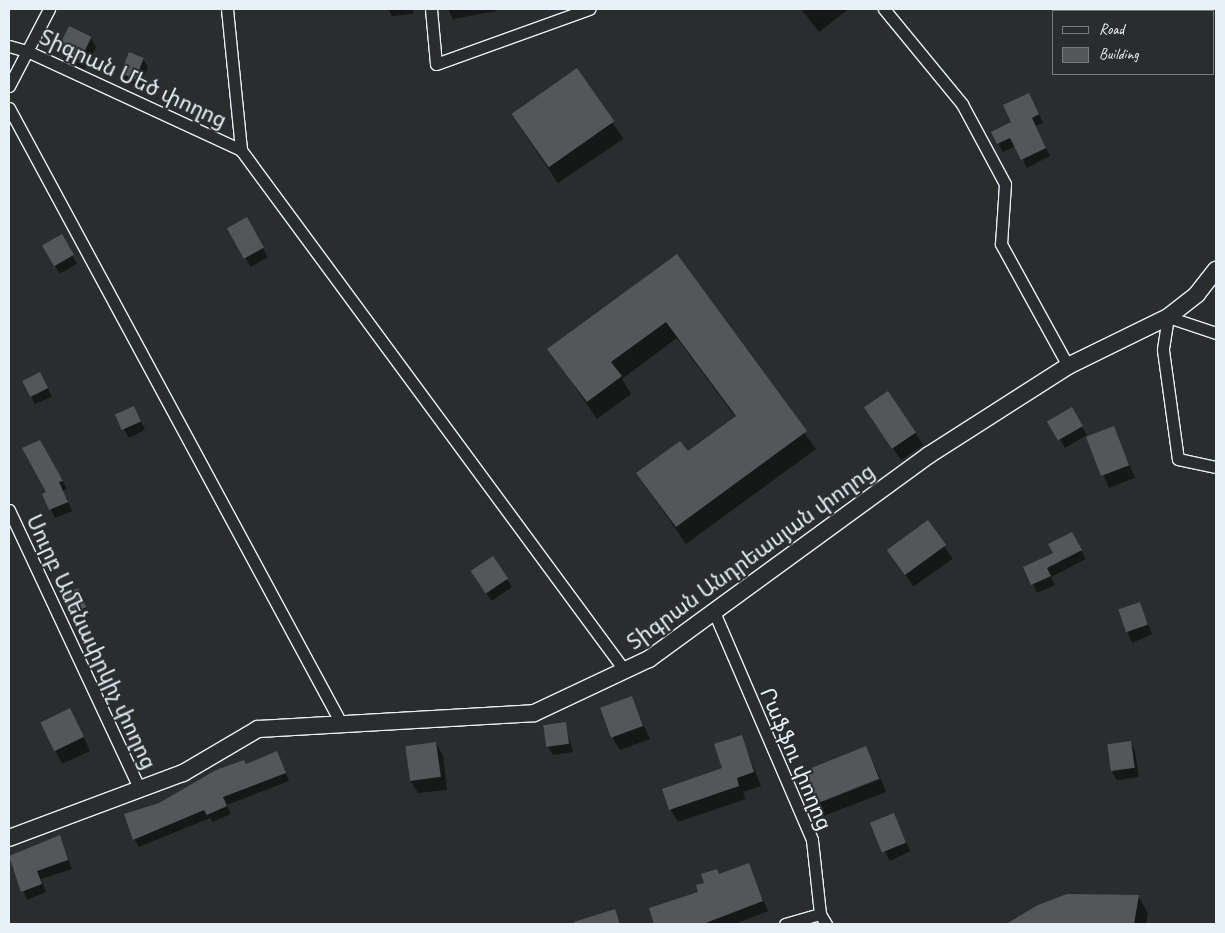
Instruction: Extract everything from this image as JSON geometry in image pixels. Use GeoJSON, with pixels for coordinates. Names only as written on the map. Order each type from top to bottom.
{"type":"FeatureCollection","features":[{"type":"Feature","properties":{"kind":"main road","name":"Տիգրան Անդրեասյան փողոց"},"geometry":{"type":"LineString","coordinates":[[9,838],[183,773],[258,729],[534,712],[649,660],[929,455],[1068,366],[1168,317],[1197,294],[1216,270]]}},
{"type":"Feature","properties":{"kind":"street"},"geometry":{"type":"LineString","coordinates":[[9,86],[49,9]]}},
{"type":"Feature","properties":{"kind":"street"},"geometry":{"type":"LineString","coordinates":[[227,9],[241,150],[625,671]]}},
{"type":"Feature","properties":{"kind":"street"},"geometry":{"type":"LineString","coordinates":[[431,9],[436,64],[590,9]]}},
{"type":"Feature","properties":{"kind":"street"},"geometry":{"type":"LineString","coordinates":[[884,9],[962,104],[1005,184],[1001,244],[1068,366]]}},
{"type":"Feature","properties":{"kind":"street","name":"Տիգրան Մեծ փողոց"},"geometry":{"type":"LineString","coordinates":[[9,46],[27,51],[241,150]]}},
{"type":"Feature","properties":{"kind":"street"},"geometry":{"type":"LineString","coordinates":[[9,108],[341,723]]}},
{"type":"Feature","properties":{"kind":"street"},"geometry":{"type":"LineString","coordinates":[[1216,333],[1168,317],[1163,350],[1178,458],[1216,467]]}},
{"type":"Feature","properties":{"kind":"street","name":"Սուրբ Ամենափրկիչ փողոց"},"geometry":{"type":"LineString","coordinates":[[9,510],[140,790]]}},
{"type":"Feature","properties":{"kind":"street","name":"Րաֆֆու փողոց"},"geometry":{"type":"LineString","coordinates":[[714,612],[812,840],[820,914],[826,924]]}},
{"type":"Feature","properties":{"kind":"street"},"geometry":{"type":"LineString","coordinates":[[785,924],[820,914]]}},
{"type":"Feature","properties":{"kind":"building"},"geometry":{"type":"Polygon","coordinates":[[[69,26],[91,37],[80,60],[58,49],[69,26]]]}},
{"type":"Feature","properties":{"kind":"building"},"geometry":{"type":"Polygon","coordinates":[[[129,52],[144,58],[135,79],[120,73],[129,52]]]}},
{"type":"Feature","properties":{"kind":"building"},"geometry":{"type":"Polygon","coordinates":[[[577,68],[614,121],[549,167],[511,114],[577,68]]]}},
{"type":"Feature","properties":{"kind":"building"},"geometry":{"type":"Polygon","coordinates":[[[1029,93],[1039,114],[1032,118],[1046,148],[1021,160],[1010,138],[997,144],[991,132],[1011,122],[1003,105],[1029,93]]]}},
{"type":"Feature","properties":{"kind":"building"},"geometry":{"type":"Polygon","coordinates":[[[247,217],[264,248],[244,259],[227,228],[247,217]]]}},
{"type":"Feature","properties":{"kind":"building"},"geometry":{"type":"Polygon","coordinates":[[[62,234],[74,255],[54,266],[42,246],[62,234]]]}},
{"type":"Feature","properties":{"kind":"building"},"geometry":{"type":"Polygon","coordinates":[[[677,254],[807,431],[676,527],[636,473],[680,441],[688,451],[736,416],[666,322],[611,362],[622,376],[587,402],[547,349],[677,254]]]}},
{"type":"Feature","properties":{"kind":"building"},"geometry":{"type":"Polygon","coordinates":[[[40,372],[48,388],[30,397],[22,381],[40,372]]]}},
{"type":"Feature","properties":{"kind":"building"},"geometry":{"type":"Polygon","coordinates":[[[888,391],[916,432],[892,449],[864,407],[888,391]]]}},
{"type":"Feature","properties":{"kind":"building"},"geometry":{"type":"Polygon","coordinates":[[[134,406],[141,422],[122,430],[115,415],[134,406]]]}},
{"type":"Feature","properties":{"kind":"building"},"geometry":{"type":"Polygon","coordinates":[[[1072,407],[1083,426],[1058,441],[1047,422],[1072,407]]]}},
{"type":"Feature","properties":{"kind":"building"},"geometry":{"type":"Polygon","coordinates":[[[1114,426],[1129,465],[1101,476],[1086,437],[1114,426]]]}},
{"type":"Feature","properties":{"kind":"building"},"geometry":{"type":"Polygon","coordinates":[[[40,440],[63,481],[59,482],[68,502],[49,510],[42,494],[46,492],[22,448],[40,440]]]}},
{"type":"Feature","properties":{"kind":"building"},"geometry":{"type":"Polygon","coordinates":[[[928,520],[946,545],[905,575],[887,550],[928,520]]]}},
{"type":"Feature","properties":{"kind":"building"},"geometry":{"type":"Polygon","coordinates":[[[1072,532],[1082,550],[1047,568],[1051,576],[1031,585],[1023,567],[1053,553],[1048,544],[1072,532]]]}},
{"type":"Feature","properties":{"kind":"building"},"geometry":{"type":"Polygon","coordinates":[[[493,556],[508,578],[486,593],[471,571],[493,556]]]}},
{"type":"Feature","properties":{"kind":"building"},"geometry":{"type":"Polygon","coordinates":[[[78,588],[86,607],[70,614],[61,595],[78,588]]]}},
{"type":"Feature","properties":{"kind":"building"},"geometry":{"type":"Polygon","coordinates":[[[1140,602],[1148,625],[1126,632],[1118,609],[1140,602]]]}},
{"type":"Feature","properties":{"kind":"building"},"geometry":{"type":"Polygon","coordinates":[[[632,696],[643,726],[611,738],[600,708],[632,696]]]}},
{"type":"Feature","properties":{"kind":"building"},"geometry":{"type":"Polygon","coordinates":[[[70,708],[84,737],[54,751],[40,722],[70,708]]]}},
{"type":"Feature","properties":{"kind":"building"},"geometry":{"type":"Polygon","coordinates":[[[566,722],[569,744],[546,747],[543,725],[566,722]]]}},
{"type":"Feature","properties":{"kind":"building"},"geometry":{"type":"Polygon","coordinates":[[[742,735],[754,772],[737,778],[739,786],[669,810],[662,789],[722,768],[714,744],[742,735]]]}},
{"type":"Feature","properties":{"kind":"building"},"geometry":{"type":"Polygon","coordinates":[[[1131,741],[1135,768],[1111,771],[1107,744],[1131,741]]]}},
{"type":"Feature","properties":{"kind":"building"},"geometry":{"type":"Polygon","coordinates":[[[436,742],[441,777],[410,781],[405,746],[436,742]]]}},
{"type":"Feature","properties":{"kind":"building"},"geometry":{"type":"Polygon","coordinates":[[[866,746],[879,778],[817,804],[804,771],[866,746]]]}},
{"type":"Feature","properties":{"kind":"building"},"geometry":{"type":"Polygon","coordinates":[[[277,751],[286,773],[223,797],[227,806],[207,815],[204,810],[133,840],[124,814],[159,803],[216,770],[244,760],[246,764],[277,751]]]}},
{"type":"Feature","properties":{"kind":"building"},"geometry":{"type":"Polygon","coordinates":[[[894,813],[906,843],[882,852],[870,823],[894,813]]]}},
{"type":"Feature","properties":{"kind":"building"},"geometry":{"type":"Polygon","coordinates":[[[60,835],[68,860],[37,871],[42,884],[21,892],[9,856],[60,835]]]}},
{"type":"Feature","properties":{"kind":"building"},"geometry":{"type":"Polygon","coordinates":[[[749,863],[763,901],[703,924],[654,924],[649,908],[698,892],[696,885],[704,883],[701,874],[717,869],[719,874],[749,863]]]}},
{"type":"Feature","properties":{"kind":"building"},"geometry":{"type":"Polygon","coordinates":[[[1067,894],[1139,895],[1134,924],[1006,924],[1038,905],[1067,894]]]}},
{"type":"Feature","properties":{"kind":"building"},"geometry":{"type":"Polygon","coordinates":[[[615,909],[620,924],[574,924],[574,922],[615,909]]]}}]}
